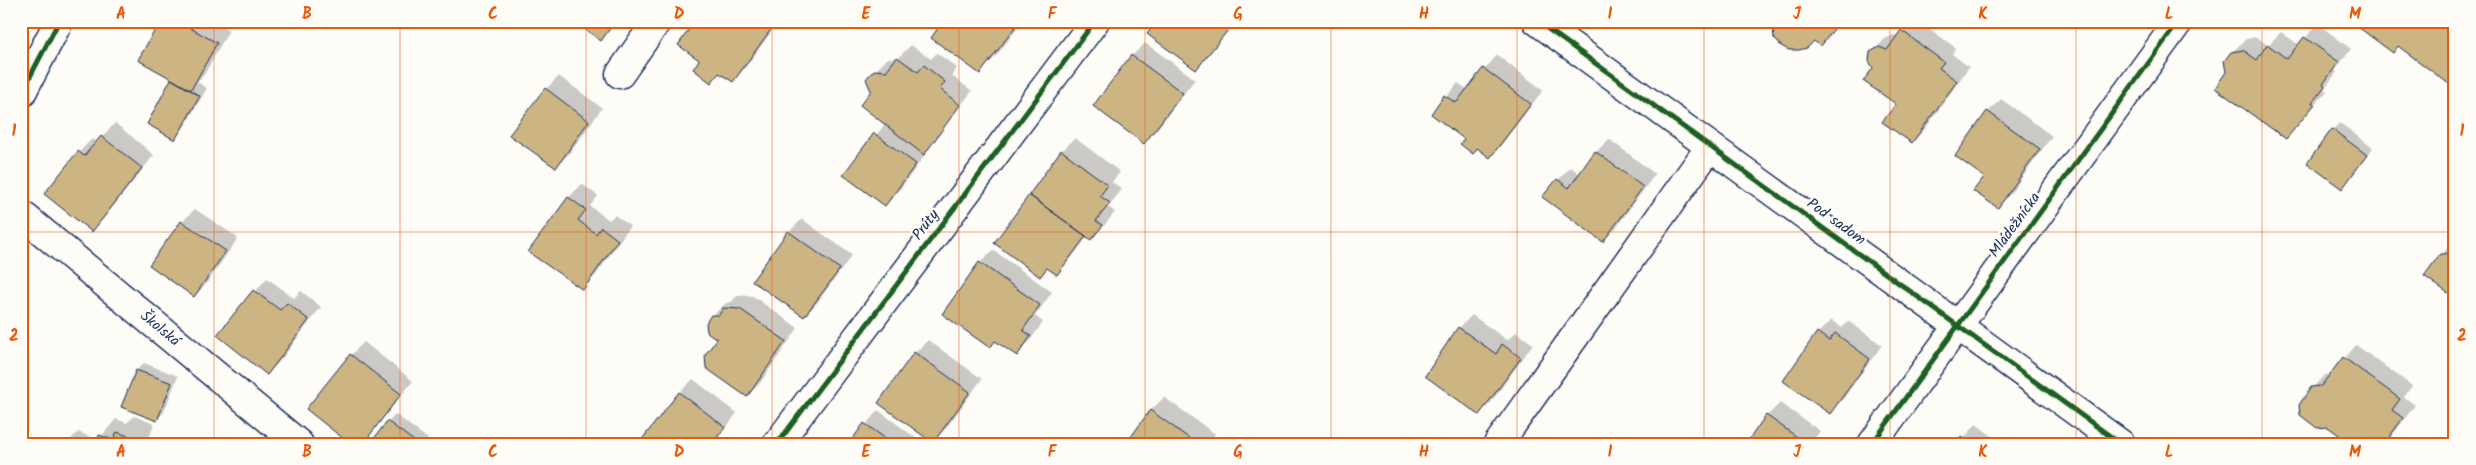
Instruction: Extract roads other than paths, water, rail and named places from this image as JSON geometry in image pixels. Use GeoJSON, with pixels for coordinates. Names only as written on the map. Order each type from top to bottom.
{"type":"FeatureCollection","features":[{"type":"Feature","properties":{"kind":"street"},"geometry":{"type":"LineString","coordinates":[[21,94],[59,21]]}},
{"type":"Feature","properties":{"kind":"street"},"geometry":{"type":"LineString","coordinates":[[620,74],[657,21]]}},
{"type":"Feature","properties":{"kind":"street","name":"Prúty"},"geometry":{"type":"LineString","coordinates":[[777,444],[1095,21]]}},
{"type":"Feature","properties":{"kind":"street","name":"Pod sadom"},"geometry":{"type":"LineString","coordinates":[[1537,21],[2121,444]]}},
{"type":"Feature","properties":{"kind":"street","name":"Mládežnícka"},"geometry":{"type":"LineString","coordinates":[[1872,444],[1956,325],[2179,21]]}},
{"type":"Feature","properties":{"kind":"street"},"geometry":{"type":"LineString","coordinates":[[1498,444],[1710,147]]}},
{"type":"Feature","properties":{"kind":"street","name":"Školská"},"geometry":{"type":"LineString","coordinates":[[21,214],[299,444]]}}]}
